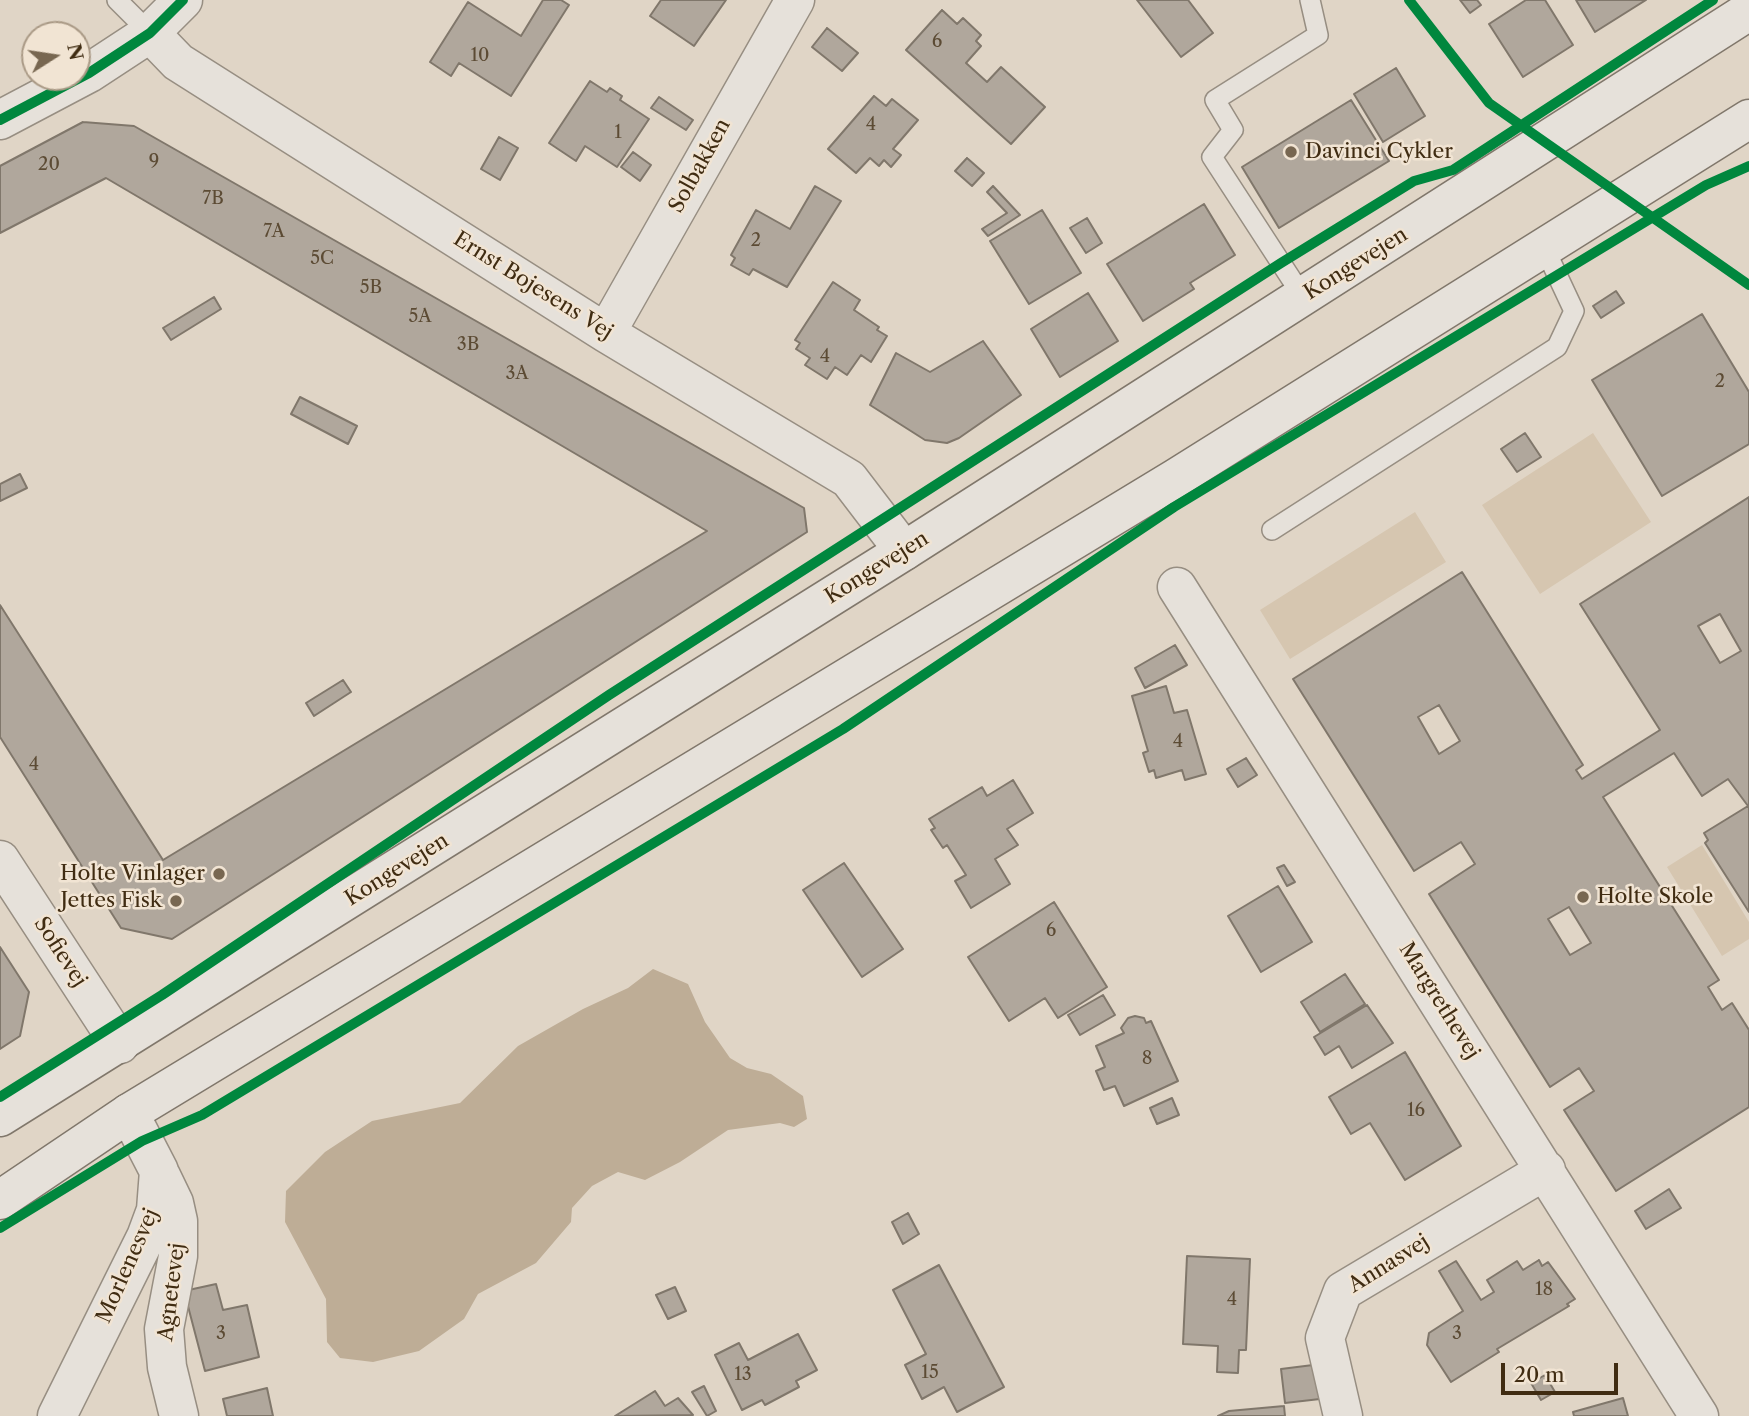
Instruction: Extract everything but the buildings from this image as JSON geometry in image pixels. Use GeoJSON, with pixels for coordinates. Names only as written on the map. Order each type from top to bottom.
{"type":"FeatureCollection","features":[{"type":"Feature","properties":{"kind":"main road"},"geometry":{"type":"LineString","coordinates":[[0,120],[89,73],[150,33],[183,0]]}},
{"type":"Feature","properties":{"kind":"main road","name":"Solbakken"},"geometry":{"type":"LineString","coordinates":[[606,333],[795,0]]}},
{"type":"Feature","properties":{"kind":"main road","name":"Kongevejen"},"geometry":{"type":"LineString","coordinates":[[0,1117],[904,551],[1749,12]]}},
{"type":"Feature","properties":{"kind":"main road","name":"Ernst Bojesens Vej"},"geometry":{"type":"LineString","coordinates":[[150,33],[178,62],[606,333],[849,479],[904,551]]}},
{"type":"Feature","properties":{"kind":"main road"},"geometry":{"type":"LineString","coordinates":[[0,1200],[129,1113],[1176,478],[1749,119]]}},
{"type":"Feature","properties":{"kind":"main road","name":"Margrethevej"},"geometry":{"type":"LineString","coordinates":[[1178,587],[1699,1416]]}},
{"type":"Feature","properties":{"kind":"main road","name":"Sofievej"},"geometry":{"type":"LineString","coordinates":[[0,860],[120,1044]]}},
{"type":"Feature","properties":{"kind":"main road"},"geometry":{"type":"LineString","coordinates":[[129,1113],[159,1171]]}},
{"type":"Feature","properties":{"kind":"main road","name":"Annasvej"},"geometry":{"type":"LineString","coordinates":[[1343,1416],[1325,1338],[1343,1291],[1545,1170]]}},
{"type":"Feature","properties":{"kind":"main road","name":"Morlenesvej"},"geometry":{"type":"LineString","coordinates":[[57,1416],[146,1237],[159,1192],[159,1171]]}},
{"type":"Feature","properties":{"kind":"main road","name":"Agnetevej"},"geometry":{"type":"LineString","coordinates":[[159,1171],[174,1203],[178,1222],[178,1256],[164,1328],[167,1367],[179,1416]]}},
{"type":"Feature","properties":{"kind":"lane"},"geometry":{"type":"LineString","coordinates":[[117,0],[150,33]]}},
{"type":"Feature","properties":{"kind":"lane"},"geometry":{"type":"LineString","coordinates":[[1303,297],[1212,157],[1233,130],[1215,100],[1318,35],[1310,0]]}},
{"type":"Feature","properties":{"kind":"lane"},"geometry":{"type":"LineString","coordinates":[[1272,530],[1557,347],[1574,311],[1544,247]]}},
{"type":"Feature","properties":{"kind":"shaded area"},"geometry":{"type":"Polygon","coordinates":[[[1593,433],[1651,522],[1540,594],[1482,505],[1593,433]]]}},
{"type":"Feature","properties":{"kind":"shaded area"},"geometry":{"type":"Polygon","coordinates":[[[1415,512],[1446,562],[1290,659],[1260,610],[1415,512]]]}},
{"type":"Feature","properties":{"kind":"shaded area"},"geometry":{"type":"Polygon","coordinates":[[[1702,845],[1749,922],[1749,939],[1722,956],[1667,867],[1702,845]]]}},
{"type":"Feature","properties":{"kind":"shaded area"},"geometry":{"type":"Polygon","coordinates":[[[653,969],[688,984],[705,1022],[730,1058],[747,1068],[771,1074],[803,1096],[807,1119],[794,1127],[780,1123],[728,1130],[680,1162],[645,1180],[618,1172],[592,1186],[572,1208],[571,1222],[536,1263],[478,1294],[464,1319],[419,1351],[373,1362],[340,1358],[327,1342],[326,1299],[285,1222],[286,1191],[325,1152],[372,1121],[460,1103],[518,1046],[583,1009],[628,988],[653,969]]]}},
{"type":"Feature","properties":{"kind":"cycle path"},"geometry":{"type":"LineString","coordinates":[[0,120],[89,73],[150,33],[183,0]]}},
{"type":"Feature","properties":{"kind":"cycle path"},"geometry":{"type":"LineString","coordinates":[[1409,0],[1489,103],[1749,285]]}},
{"type":"Feature","properties":{"kind":"cycle path"},"geometry":{"type":"LineString","coordinates":[[0,1097],[162,995],[609,695],[1281,263],[1414,181],[1453,170],[1713,0]]}},
{"type":"Feature","properties":{"kind":"cycle path"},"geometry":{"type":"LineString","coordinates":[[0,1228],[142,1141],[202,1115],[843,729],[1174,507],[1706,185],[1749,166]]}},
{"type":"Feature","properties":{"kind":"place","name":"Davinci Cykler"},"geometry":{"type":"Point","coordinates":[1291,152]}},
{"type":"Feature","properties":{"kind":"place","name":"Holte Vinlager"},"geometry":{"type":"Point","coordinates":[219,874]}},
{"type":"Feature","properties":{"kind":"place","name":"Holte Skole"},"geometry":{"type":"Point","coordinates":[1583,897]}},
{"type":"Feature","properties":{"kind":"place","name":"Jettes Fisk"},"geometry":{"type":"Point","coordinates":[176,901]}}]}
